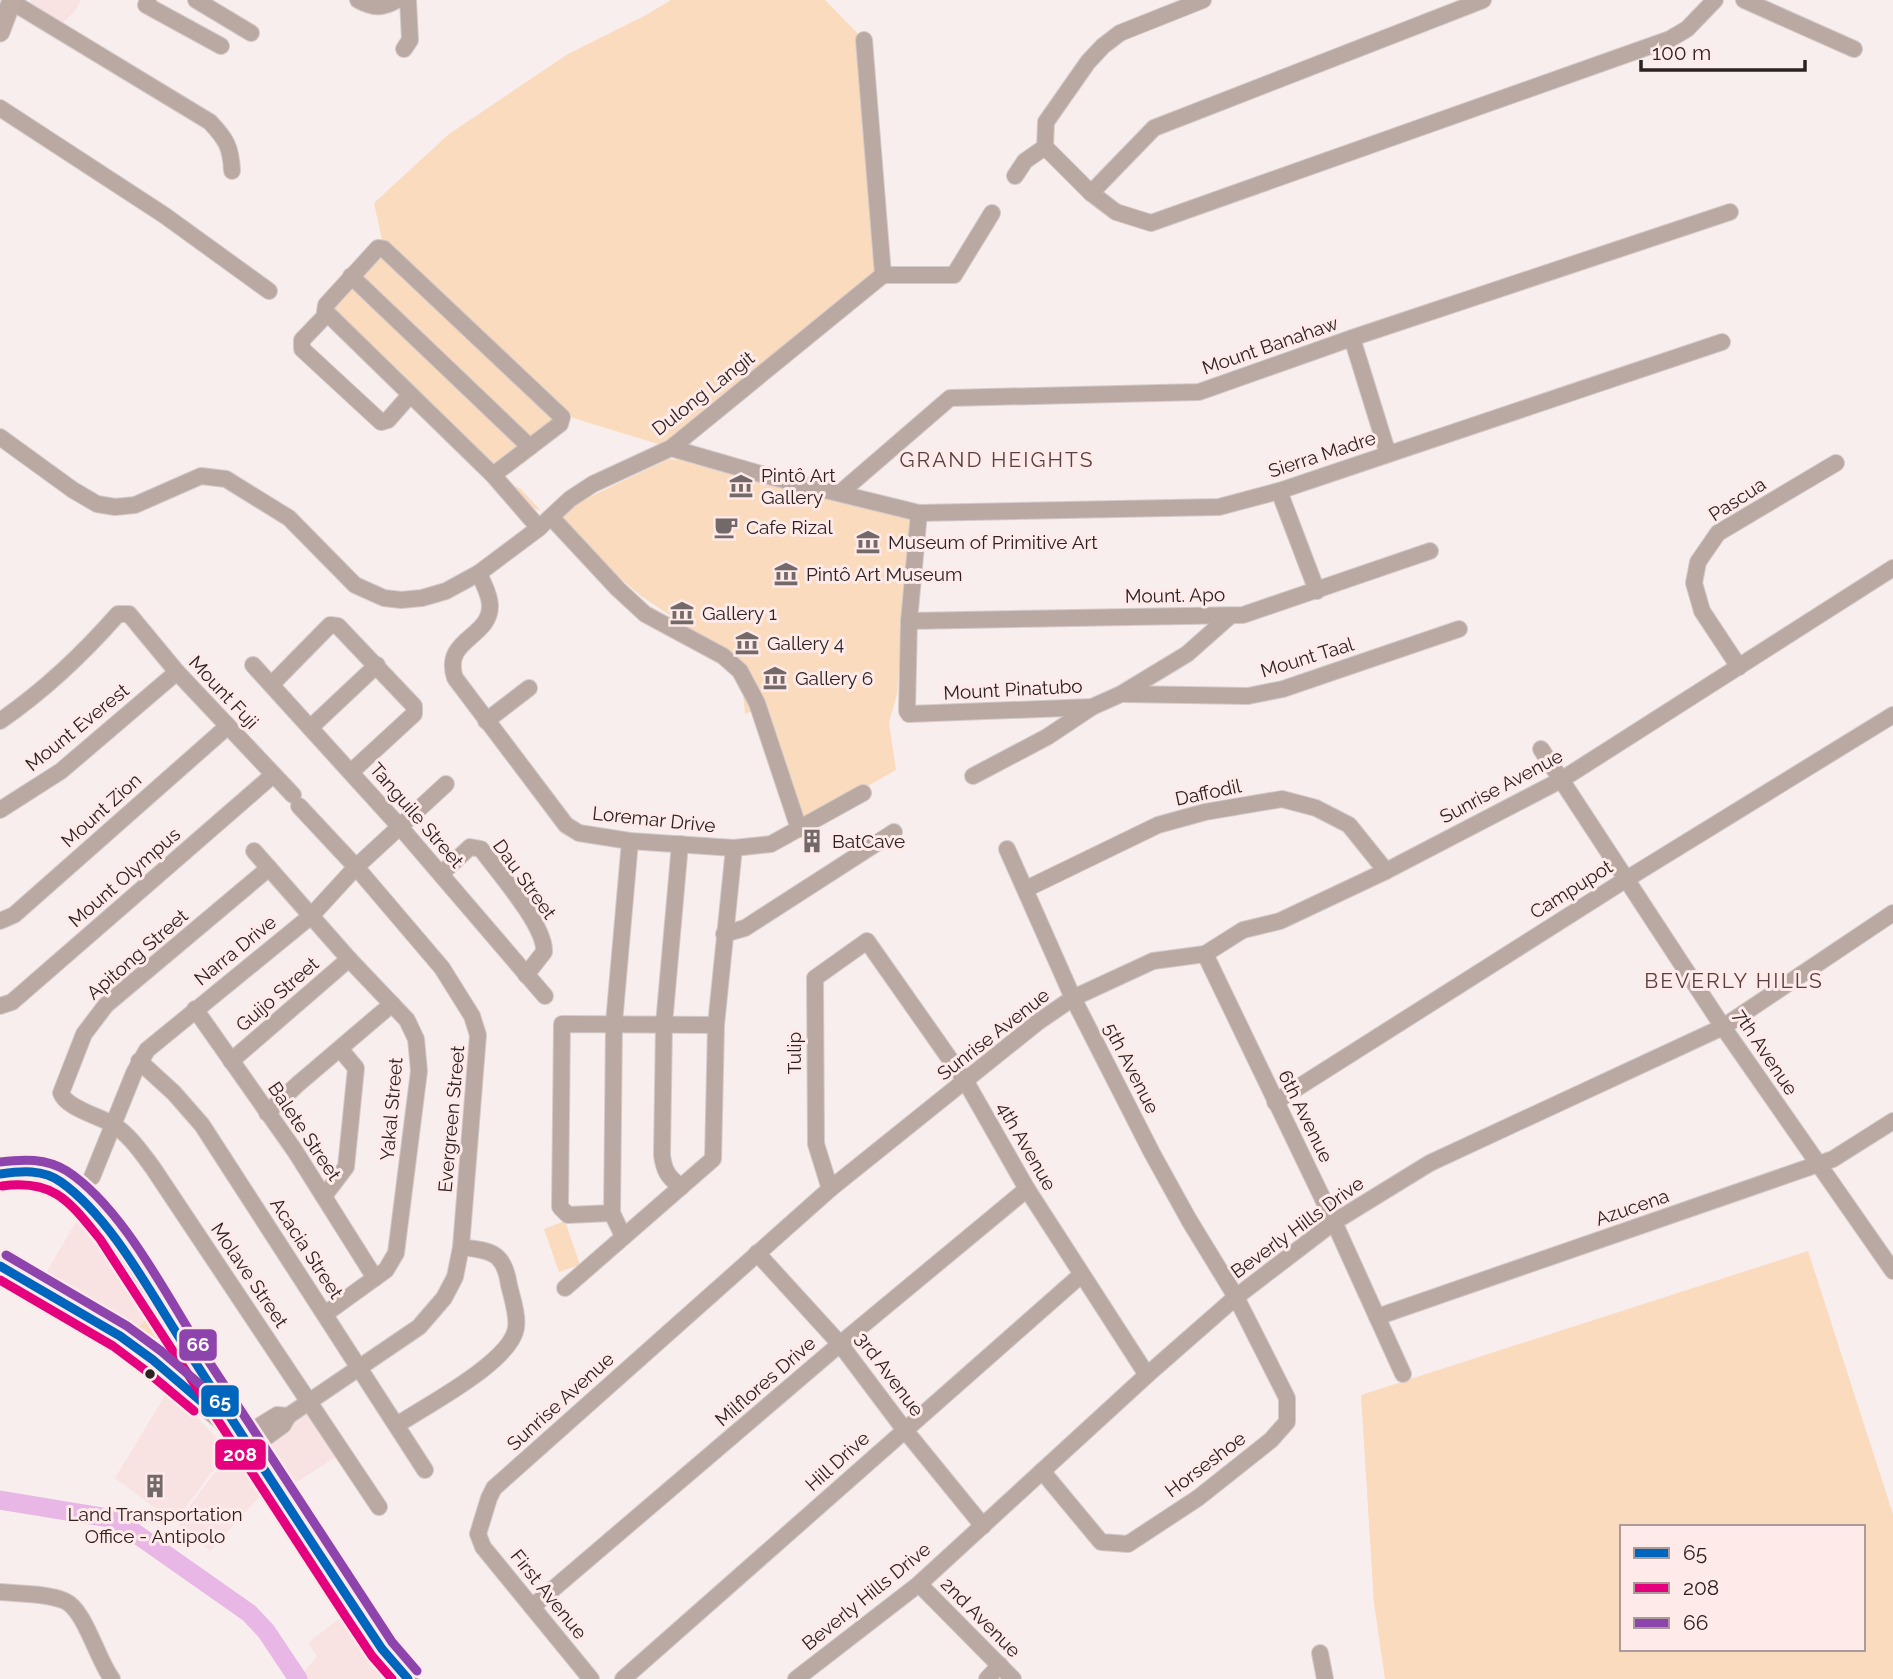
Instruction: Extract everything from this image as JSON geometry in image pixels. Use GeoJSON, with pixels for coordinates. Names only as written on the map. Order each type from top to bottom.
{"type":"FeatureCollection","features":[{"type":"Feature","properties":{"kind":"main road"},"geometry":{"type":"LineString","coordinates":[[0,32],[8,4]]}},
{"type":"Feature","properties":{"kind":"main road"},"geometry":{"type":"LineString","coordinates":[[0,1174],[43,1172],[60,1180],[93,1212],[117,1244],[382,1649],[408,1679]]}},
{"type":"Feature","properties":{"kind":"main road"},"geometry":{"type":"LineString","coordinates":[[0,1266],[120,1336],[186,1388],[246,1443]]}},
{"type":"Feature","properties":{"kind":"main road"},"geometry":{"type":"LineString","coordinates":[[186,1388],[199,1393],[206,1389],[201,1373]]}},
{"type":"Feature","properties":{"kind":"street"},"geometry":{"type":"LineString","coordinates":[[148,0],[146,5],[221,46]]}},
{"type":"Feature","properties":{"kind":"street"},"geometry":{"type":"LineString","coordinates":[[196,0],[251,33]]}},
{"type":"Feature","properties":{"kind":"street"},"geometry":{"type":"LineString","coordinates":[[358,0],[371,7],[385,7],[397,0]]}},
{"type":"Feature","properties":{"kind":"street"},"geometry":{"type":"LineString","coordinates":[[404,49],[410,40],[408,0]]}},
{"type":"Feature","properties":{"kind":"street"},"geometry":{"type":"LineString","coordinates":[[1203,0],[1120,33],[1103,46],[1088,62],[1046,122],[1045,147],[1091,193],[1116,212],[1151,223],[1670,39],[1687,29],[1715,0]]}},
{"type":"Feature","properties":{"kind":"street"},"geometry":{"type":"LineString","coordinates":[[1091,193],[1154,128],[1483,0]]}},
{"type":"Feature","properties":{"kind":"street"},"geometry":{"type":"LineString","coordinates":[[1744,0],[1854,49]]}},
{"type":"Feature","properties":{"kind":"street"},"geometry":{"type":"LineString","coordinates":[[8,4],[210,122],[223,136],[231,153],[232,172]]}},
{"type":"Feature","properties":{"kind":"street"},"geometry":{"type":"LineString","coordinates":[[864,40],[883,275],[954,275],[992,213]]}},
{"type":"Feature","properties":{"kind":"street"},"geometry":{"type":"LineString","coordinates":[[0,108],[164,215],[269,291]]}},
{"type":"Feature","properties":{"kind":"street"},"geometry":{"type":"LineString","coordinates":[[1016,176],[1025,161],[1045,147]]}},
{"type":"Feature","properties":{"kind":"street","name":"Mount Banahaw"},"geometry":{"type":"LineString","coordinates":[[840,493],[950,398],[1199,392],[1730,212]]}},
{"type":"Feature","properties":{"kind":"street"},"geometry":{"type":"LineString","coordinates":[[493,475],[560,424],[560,414],[384,249],[375,249],[326,305],[327,314],[493,475],[645,614],[723,656],[740,671],[757,703],[799,829]]}},
{"type":"Feature","properties":{"kind":"street","name":"Dulong Langit"},"geometry":{"type":"LineString","coordinates":[[0,437],[97,505],[115,508],[135,505],[201,476],[226,479],[289,518],[355,584],[384,598],[422,598],[446,591],[479,573],[570,499],[593,484],[671,447],[883,275]]}},
{"type":"Feature","properties":{"kind":"street"},"geometry":{"type":"LineString","coordinates":[[351,276],[530,447]]}},
{"type":"Feature","properties":{"kind":"street"},"geometry":{"type":"LineString","coordinates":[[327,314],[302,340],[302,349],[382,422],[388,420],[411,395]]}},
{"type":"Feature","properties":{"kind":"street"},"geometry":{"type":"LineString","coordinates":[[1352,338],[1388,454]]}},
{"type":"Feature","properties":{"kind":"street","name":"Sierra Madre"},"geometry":{"type":"LineString","coordinates":[[671,447],[768,476],[919,513],[1219,507],[1279,491],[1722,342]]}},
{"type":"Feature","properties":{"kind":"street","name":"Pascua"},"geometry":{"type":"LineString","coordinates":[[1739,667],[1702,611],[1694,583],[1698,562],[1718,533],[1836,463]]}},
{"type":"Feature","properties":{"kind":"street"},"geometry":{"type":"LineString","coordinates":[[1279,491],[1317,591]]}},
{"type":"Feature","properties":{"kind":"street"},"geometry":{"type":"LineString","coordinates":[[909,621],[919,513]]}},
{"type":"Feature","properties":{"kind":"street","name":"Mount. Apo"},"geometry":{"type":"LineString","coordinates":[[909,621],[1243,615],[1430,551]]}},
{"type":"Feature","properties":{"kind":"street","name":"Sunrise Avenue"},"geometry":{"type":"LineString","coordinates":[[478,1534],[494,1488],[831,1189],[1038,1022],[1073,998],[1153,961],[1205,954],[1242,930],[1280,920],[1386,871],[1561,780],[1893,568]]}},
{"type":"Feature","properties":{"kind":"street","name":"Loremar Drive"},"geometry":{"type":"LineString","coordinates":[[479,573],[490,608],[487,618],[455,652],[452,670],[455,678],[566,825],[579,833],[630,841],[734,848],[771,844],[863,793]]}},
{"type":"Feature","properties":{"kind":"street","name":"Mount Fuji"},"geometry":{"type":"LineString","coordinates":[[0,721],[46,687],[85,652],[118,614],[129,614],[177,672],[296,801]]}},
{"type":"Feature","properties":{"kind":"street","name":"Mount Pinatubo"},"geometry":{"type":"LineString","coordinates":[[909,621],[907,711],[915,715],[1091,707],[1121,694],[1188,654],[1230,615]]}},
{"type":"Feature","properties":{"kind":"street"},"geometry":{"type":"LineString","coordinates":[[272,684],[330,625],[338,626],[414,706],[415,710],[351,772]]}},
{"type":"Feature","properties":{"kind":"street","name":"Mount Taal"},"geometry":{"type":"LineString","coordinates":[[1121,694],[1248,696],[1283,689],[1459,629]]}},
{"type":"Feature","properties":{"kind":"street","name":"Tanguile Street"},"geometry":{"type":"LineString","coordinates":[[253,665],[312,727],[545,996]]}},
{"type":"Feature","properties":{"kind":"street"},"geometry":{"type":"LineString","coordinates":[[312,727],[377,665]]}},
{"type":"Feature","properties":{"kind":"street","name":"Mount Everest"},"geometry":{"type":"LineString","coordinates":[[0,810],[61,771],[177,672]]}},
{"type":"Feature","properties":{"kind":"street"},"geometry":{"type":"LineString","coordinates":[[486,721],[529,688]]}},
{"type":"Feature","properties":{"kind":"street"},"geometry":{"type":"LineString","coordinates":[[973,776],[1057,731],[1091,707]]}},
{"type":"Feature","properties":{"kind":"street","name":"Campupot"},"geometry":{"type":"LineString","coordinates":[[1275,1102],[1625,880],[1893,715]]}},
{"type":"Feature","properties":{"kind":"street","name":"Mount Zion"},"geometry":{"type":"LineString","coordinates":[[0,921],[15,915],[228,726]]}},
{"type":"Feature","properties":{"kind":"street","name":"7th Avenue"},"geometry":{"type":"LineString","coordinates":[[1541,749],[1723,1027],[1893,1271]]}},
{"type":"Feature","properties":{"kind":"street","name":"Mount Olympus"},"geometry":{"type":"LineString","coordinates":[[0,1006],[12,1002],[274,775]]}},
{"type":"Feature","properties":{"kind":"street","name":"Narra Drive"},"geometry":{"type":"LineString","coordinates":[[92,1177],[139,1061],[147,1050],[311,916],[356,867],[446,784]]}},
{"type":"Feature","properties":{"kind":"street","name":"Daffodil"},"geometry":{"type":"LineString","coordinates":[[1026,889],[1158,825],[1205,811],[1282,799],[1316,808],[1349,825],[1386,871]]}},
{"type":"Feature","properties":{"kind":"street","name":"Evergreen Street"},"geometry":{"type":"LineString","coordinates":[[246,1443],[270,1427],[277,1415],[288,1416],[419,1327],[444,1298],[455,1277],[461,1247],[478,1035],[464,1000],[442,968],[296,801]]}},
{"type":"Feature","properties":{"kind":"street"},"geometry":{"type":"LineString","coordinates":[[724,933],[745,928],[894,831]]}},
{"type":"Feature","properties":{"kind":"street"},"geometry":{"type":"LineString","coordinates":[[623,1236],[612,1213],[614,1023],[630,841]]}},
{"type":"Feature","properties":{"kind":"street"},"geometry":{"type":"LineString","coordinates":[[680,844],[664,1024],[662,1155],[668,1178],[681,1187]]}},
{"type":"Feature","properties":{"kind":"street","name":"Dau Street"},"geometry":{"type":"LineString","coordinates":[[441,874],[470,847],[481,849],[535,921],[541,937],[544,952],[526,975]]}},
{"type":"Feature","properties":{"kind":"street"},"geometry":{"type":"LineString","coordinates":[[565,1288],[713,1160],[716,1026],[734,848]]}},
{"type":"Feature","properties":{"kind":"street","name":"5th Avenue"},"geometry":{"type":"LineString","coordinates":[[1007,849],[1073,998],[1183,1209],[1236,1297]]}},
{"type":"Feature","properties":{"kind":"street","name":"Yakal Street"},"geometry":{"type":"LineString","coordinates":[[254,851],[349,960],[407,1020],[416,1039],[419,1071],[396,1253],[386,1270],[325,1314]]}},
{"type":"Feature","properties":{"kind":"street","name":"Apitong Street"},"geometry":{"type":"LineString","coordinates":[[61,1093],[84,1034],[106,1005],[269,867]]}},
{"type":"Feature","properties":{"kind":"street","name":"Beverly Hills Drive"},"geometry":{"type":"LineString","coordinates":[[796,1679],[919,1584],[1236,1297],[1335,1222],[1430,1163],[1723,1027],[1893,913]]}},
{"type":"Feature","properties":{"kind":"street","name":"4th Avenue"},"geometry":{"type":"LineString","coordinates":[[867,941],[966,1082],[1027,1189],[1147,1375]]}},
{"type":"Feature","properties":{"kind":"street","name":"Tulip"},"geometry":{"type":"LineString","coordinates":[[831,1189],[816,1144],[815,978],[867,941]]}},
{"type":"Feature","properties":{"kind":"street","name":"6th Avenue"},"geometry":{"type":"LineString","coordinates":[[1205,954],[1335,1222],[1403,1374]]}},
{"type":"Feature","properties":{"kind":"street","name":"Guijo Street"},"geometry":{"type":"LineString","coordinates":[[231,1060],[349,960]]}},
{"type":"Feature","properties":{"kind":"street"},"geometry":{"type":"LineString","coordinates":[[267,1113],[392,1004]]}},
{"type":"Feature","properties":{"kind":"street","name":"Balete Street"},"geometry":{"type":"LineString","coordinates":[[195,1009],[324,1196],[375,1278]]}},
{"type":"Feature","properties":{"kind":"street"},"geometry":{"type":"LineString","coordinates":[[612,1213],[568,1214],[560,1207],[562,1024],[716,1026]]}},
{"type":"Feature","properties":{"kind":"street"},"geometry":{"type":"LineString","coordinates":[[324,1196],[346,1167],[356,1068],[340,1049]]}},
{"type":"Feature","properties":{"kind":"street","name":"Acacia Street"},"geometry":{"type":"LineString","coordinates":[[139,1061],[174,1093],[202,1125],[425,1470]]}},
{"type":"Feature","properties":{"kind":"street","name":"Molave Street"},"geometry":{"type":"LineString","coordinates":[[61,1093],[65,1102],[113,1125],[134,1143],[379,1507]]}},
{"type":"Feature","properties":{"kind":"street","name":"Azucena"},"geometry":{"type":"LineString","coordinates":[[1377,1317],[1818,1165],[1851,1150],[1893,1121]]}},
{"type":"Feature","properties":{"kind":"street","name":"Milflores Drive"},"geometry":{"type":"LineString","coordinates":[[532,1607],[840,1344],[1027,1189]]}},
{"type":"Feature","properties":{"kind":"street"},"geometry":{"type":"LineString","coordinates":[[397,1425],[494,1362],[508,1345],[516,1328],[507,1272],[499,1256],[486,1250],[461,1247]]}},
{"type":"Feature","properties":{"kind":"street","name":"3rd Avenue"},"geometry":{"type":"LineString","coordinates":[[757,1253],[840,1344],[904,1429],[984,1526]]}},
{"type":"Feature","properties":{"kind":"street","name":"Hill Drive"},"geometry":{"type":"LineString","coordinates":[[623,1679],[1081,1275]]}},
{"type":"Feature","properties":{"kind":"street","name":"Horseshoe"},"geometry":{"type":"LineString","coordinates":[[1042,1471],[1101,1542],[1128,1544],[1198,1498],[1271,1440],[1287,1422],[1287,1398],[1236,1297]]}},
{"type":"Feature","properties":{"kind":"street","name":"First Avenue"},"geometry":{"type":"LineString","coordinates":[[478,1534],[483,1547],[591,1679]]}},
{"type":"Feature","properties":{"kind":"street","name":"2nd Avenue"},"geometry":{"type":"LineString","coordinates":[[919,1584],[1013,1679]]}},
{"type":"Feature","properties":{"kind":"street"},"geometry":{"type":"LineString","coordinates":[[0,1592],[56,1598],[73,1606],[112,1679]]}},
{"type":"Feature","properties":{"kind":"street"},"geometry":{"type":"LineString","coordinates":[[1320,1653],[1325,1679]]}},
{"type":"Feature","properties":{"kind":"street"},"geometry":{"type":"LineString","coordinates":[[987,1679],[1000,1665]]}},
{"type":"Feature","properties":{"kind":"shaded area"},"geometry":{"type":"Polygon","coordinates":[[[31,0],[81,0],[75,11],[62,24],[30,5],[31,0]]]}},
{"type":"Feature","properties":{"kind":"shaded area"},"geometry":{"type":"Polygon","coordinates":[[[671,0],[825,0],[864,40],[883,275],[671,448],[560,414],[494,476],[521,489],[541,511],[515,501],[326,305],[384,249],[374,203],[449,134],[568,54],[671,0]]]}},
{"type":"Feature","properties":{"kind":"shaded area"},"geometry":{"type":"Polygon","coordinates":[[[669,459],[682,460],[766,484],[911,518],[897,694],[889,723],[896,770],[798,825],[764,706],[745,714],[740,661],[734,653],[709,641],[641,596],[613,572],[560,516],[575,504],[669,459]]]}},
{"type":"Feature","properties":{"kind":"shaded area"},"geometry":{"type":"Polygon","coordinates":[[[78,1219],[106,1253],[148,1318],[130,1335],[75,1293],[44,1276],[78,1219]]]}},
{"type":"Feature","properties":{"kind":"shaded area"},"geometry":{"type":"Polygon","coordinates":[[[565,1221],[580,1265],[559,1272],[544,1229],[565,1221]]]}},
{"type":"Feature","properties":{"kind":"shaded area"},"geometry":{"type":"Polygon","coordinates":[[[1808,1251],[1893,1514],[1893,1679],[1385,1679],[1374,1603],[1361,1395],[1808,1251]]]}},
{"type":"Feature","properties":{"kind":"shaded area"},"geometry":{"type":"Polygon","coordinates":[[[151,1315],[185,1368],[178,1370],[130,1335],[151,1315]]]}},
{"type":"Feature","properties":{"kind":"shaded area"},"geometry":{"type":"Polygon","coordinates":[[[170,1387],[228,1451],[174,1522],[115,1478],[170,1387]]]}},
{"type":"Feature","properties":{"kind":"shaded area"},"geometry":{"type":"Polygon","coordinates":[[[310,1409],[340,1454],[291,1486],[267,1448],[284,1428],[310,1409]]]}},
{"type":"Feature","properties":{"kind":"shaded area"},"geometry":{"type":"Polygon","coordinates":[[[230,1452],[261,1495],[210,1551],[177,1523],[230,1452]]]}},
{"type":"Feature","properties":{"kind":"shaded area"},"geometry":{"type":"Polygon","coordinates":[[[340,1618],[384,1674],[379,1679],[306,1679],[304,1672],[317,1656],[308,1643],[340,1618]]]}},
{"type":"Feature","properties":{"kind":"waterway"},"geometry":{"type":"LineString","coordinates":[[0,1500],[115,1519],[249,1613],[266,1631],[298,1679]]}},
{"type":"Feature","properties":{"kind":"transit line","name":"66"},"geometry":{"type":"LineString","coordinates":[[0,1162],[34,1160],[59,1167],[87,1187],[106,1206],[141,1252],[200,1348],[392,1642],[417,1671]]}},
{"type":"Feature","properties":{"kind":"transit line","name":"65"},"geometry":{"type":"LineString","coordinates":[[0,1174],[32,1172],[54,1178],[80,1198],[115,1238],[382,1649],[408,1679]]}},
{"type":"Feature","properties":{"kind":"transit line","name":"208"},"geometry":{"type":"LineString","coordinates":[[2,1186],[35,1186],[48,1190],[69,1204],[100,1239],[346,1617],[372,1656],[392,1679]]}},
{"type":"Feature","properties":{"kind":"transit line","name":"66"},"geometry":{"type":"LineString","coordinates":[[6,1255],[127,1326],[210,1393]]}},
{"type":"Feature","properties":{"kind":"transit line","name":"65"},"geometry":{"type":"LineString","coordinates":[[0,1266],[120,1336],[202,1402]]}},
{"type":"Feature","properties":{"kind":"transit line","name":"208"},"geometry":{"type":"LineString","coordinates":[[0,1280],[113,1346],[194,1411]]}},
{"type":"Feature","properties":{"kind":"place","name":"Pintô Art Gallery"},"geometry":{"type":"Point","coordinates":[741,486]}},
{"type":"Feature","properties":{"kind":"place","name":"Cafe Rizal"},"geometry":{"type":"Point","coordinates":[726,527]}},
{"type":"Feature","properties":{"kind":"place","name":"Museum of Primitive Art"},"geometry":{"type":"Point","coordinates":[868,542]}},
{"type":"Feature","properties":{"kind":"place","name":"Pintô Art Museum"},"geometry":{"type":"Point","coordinates":[786,574]}},
{"type":"Feature","properties":{"kind":"place","name":"Gallery 1"},"geometry":{"type":"Point","coordinates":[682,613]}},
{"type":"Feature","properties":{"kind":"place","name":"Gallery 4"},"geometry":{"type":"Point","coordinates":[747,643]}},
{"type":"Feature","properties":{"kind":"place","name":"Gallery 6"},"geometry":{"type":"Point","coordinates":[775,678]}},
{"type":"Feature","properties":{"kind":"place","name":"BatCave"},"geometry":{"type":"Point","coordinates":[812,841]}},
{"type":"Feature","properties":{"kind":"place","name":"Land Transportation Office - Antipolo"},"geometry":{"type":"Point","coordinates":[155,1486]}},
{"type":"Feature","properties":{"kind":"district","name":"GRAND HEIGHTS"},"geometry":{"type":"Point","coordinates":[997,459]}},
{"type":"Feature","properties":{"kind":"district","name":"BEVERLY HILLS"},"geometry":{"type":"Point","coordinates":[1734,980]}}]}
